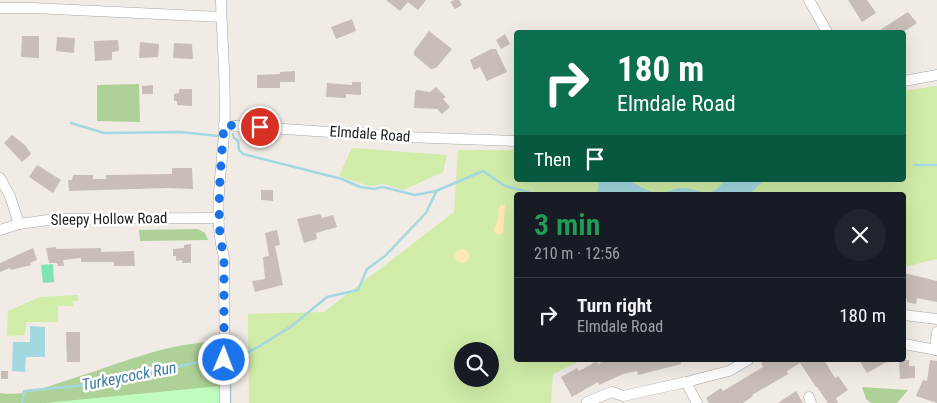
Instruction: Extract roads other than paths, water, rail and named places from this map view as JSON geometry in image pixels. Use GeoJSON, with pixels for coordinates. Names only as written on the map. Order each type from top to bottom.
{"type":"FeatureCollection","features":[{"type":"Feature","properties":{"kind":"street"},"geometry":{"type":"LineString","coordinates":[[221,0],[224,125],[220,178],[220,237],[224,257],[225,403]]}},
{"type":"Feature","properties":{"kind":"street"},"geometry":{"type":"LineString","coordinates":[[809,0],[826,30]]}},
{"type":"Feature","properties":{"kind":"street"},"geometry":{"type":"LineString","coordinates":[[0,8],[62,4],[221,17]]}},
{"type":"Feature","properties":{"kind":"street"},"geometry":{"type":"LineString","coordinates":[[906,81],[937,75]]}},
{"type":"Feature","properties":{"kind":"street","name":"Elmdale Road"},"geometry":{"type":"LineString","coordinates":[[224,125],[514,142]]}},
{"type":"Feature","properties":{"kind":"street"},"geometry":{"type":"LineString","coordinates":[[0,178],[10,196],[19,224]]}},
{"type":"Feature","properties":{"kind":"street","name":"Sleepy Hollow Road"},"geometry":{"type":"LineString","coordinates":[[0,230],[19,224],[55,219],[220,218]]}},
{"type":"Feature","properties":{"kind":"street"},"geometry":{"type":"LineString","coordinates":[[906,315],[937,319]]}},
{"type":"Feature","properties":{"kind":"street"},"geometry":{"type":"LineString","coordinates":[[906,344],[936,350],[937,332]]}},
{"type":"Feature","properties":{"kind":"street"},"geometry":{"type":"LineString","coordinates":[[587,402],[612,392],[624,399],[644,391],[729,370],[744,362]]}},
{"type":"Feature","properties":{"kind":"street"},"geometry":{"type":"LineString","coordinates":[[686,382],[697,403]]}},
{"type":"Feature","properties":{"kind":"street"},"geometry":{"type":"LineString","coordinates":[[644,391],[644,403]]}},
{"type":"Feature","properties":{"kind":"water"},"geometry":{"type":"Polygon","coordinates":[[[598,182],[630,182],[654,192],[596,192],[598,190],[598,182]]]}},
{"type":"Feature","properties":{"kind":"water"},"geometry":{"type":"Polygon","coordinates":[[[723,182],[762,182],[752,192],[708,192],[713,191],[723,182]]]}},
{"type":"Feature","properties":{"kind":"water"},"geometry":{"type":"Polygon","coordinates":[[[680,188],[704,192],[666,192],[680,188]]]}},
{"type":"Feature","properties":{"kind":"water"},"geometry":{"type":"Polygon","coordinates":[[[30,326],[45,327],[45,357],[26,357],[25,372],[12,371],[13,342],[30,342],[30,326]]]}},
{"type":"Feature","properties":{"kind":"waterway","name":"Turkeycock Run"},"geometry":{"type":"LineString","coordinates":[[71,123],[104,133],[180,132],[218,136]]}},
{"type":"Feature","properties":{"kind":"waterway","name":"Turkeycock Run"},"geometry":{"type":"LineString","coordinates":[[233,134],[234,138],[238,141],[239,150],[243,154],[342,179],[360,187],[374,189],[383,187],[415,195],[436,191],[483,171],[505,186],[528,192]]}},
{"type":"Feature","properties":{"kind":"waterway","name":"Turkeycock Run"},"geometry":{"type":"LineString","coordinates":[[914,165],[937,165]]}},
{"type":"Feature","properties":{"kind":"waterway","name":"Turkeycock Run"},"geometry":{"type":"LineString","coordinates":[[230,361],[260,346],[293,325],[327,297],[358,290],[367,269],[385,256],[426,213],[436,192]]}},
{"type":"Feature","properties":{"kind":"waterway","name":"Turkeycock Run"},"geometry":{"type":"LineString","coordinates":[[22,403],[24,391],[108,383],[216,358]]}},
{"type":"Feature","properties":{"kind":"waterway"},"geometry":{"type":"LineString","coordinates":[[230,386],[230,403]]}}]}
